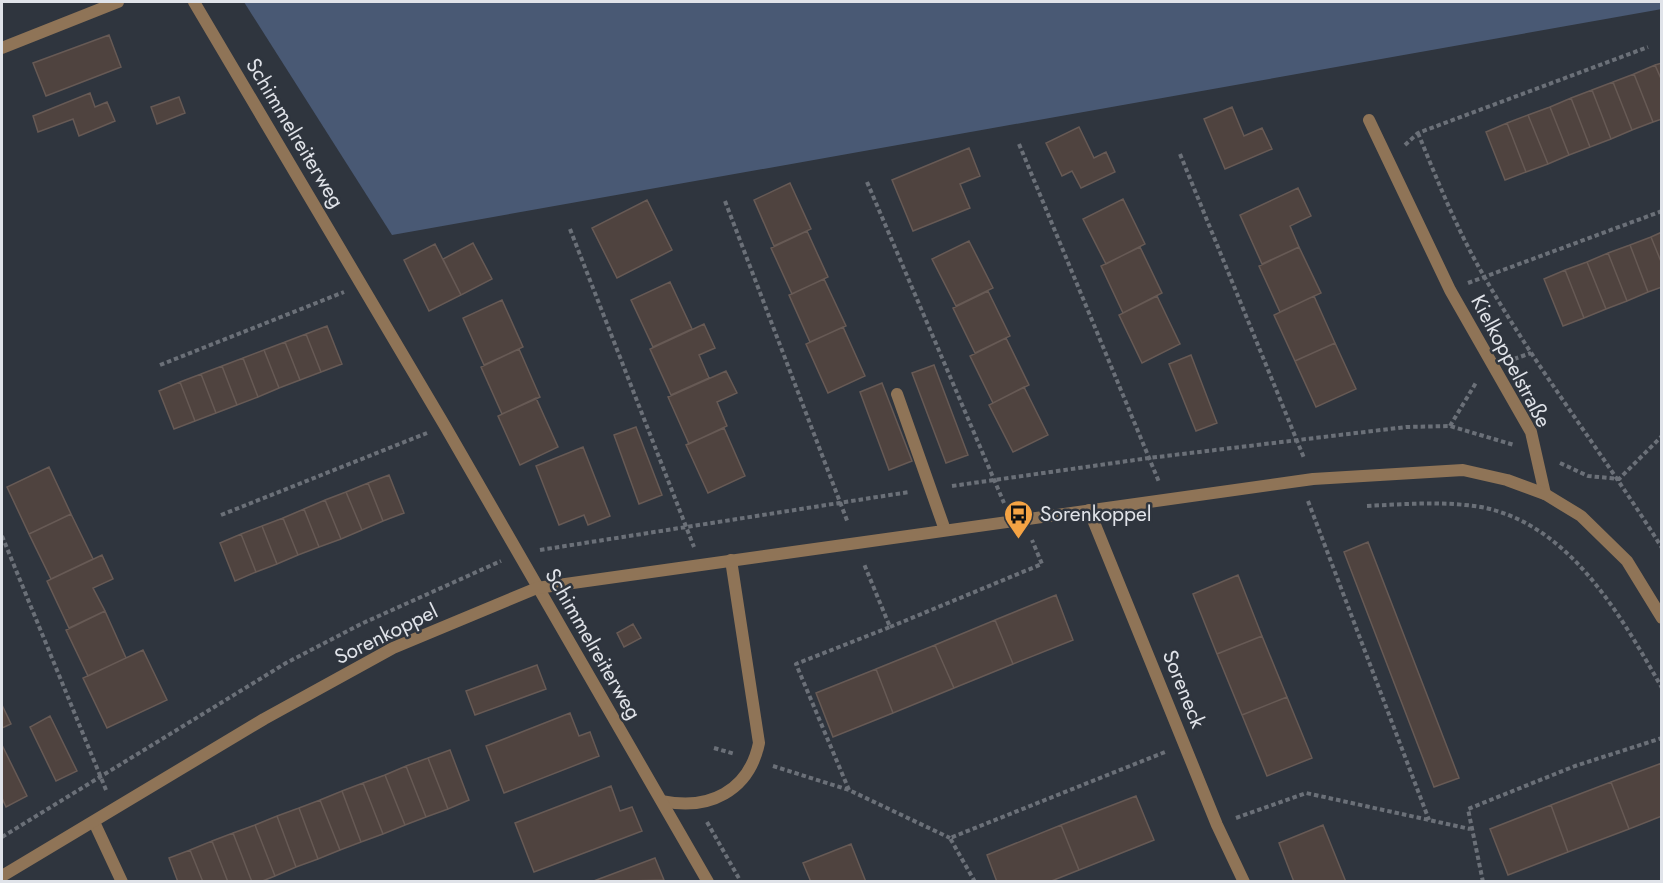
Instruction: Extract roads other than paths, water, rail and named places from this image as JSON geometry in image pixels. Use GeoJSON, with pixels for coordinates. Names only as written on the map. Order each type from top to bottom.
{"type":"FeatureCollection","features":[{"type":"Feature","properties":{"kind":"street"},"geometry":{"type":"LineString","coordinates":[[2,48],[118,2]]}},
{"type":"Feature","properties":{"kind":"street","name":"Schimmelreiterweg"},"geometry":{"type":"LineString","coordinates":[[194,2],[445,426],[708,882]]}},
{"type":"Feature","properties":{"kind":"street","name":"Kielkoppelstraße"},"geometry":{"type":"LineString","coordinates":[[1369,120],[1450,290],[1531,432],[1545,494]]}},
{"type":"Feature","properties":{"kind":"street"},"geometry":{"type":"LineString","coordinates":[[897,394],[945,530]]}},
{"type":"Feature","properties":{"kind":"street","name":"Sorenkoppel"},"geometry":{"type":"LineString","coordinates":[[2,876],[264,719],[393,648],[537,588],[1306,479],[1463,470],[1507,480],[1545,494]]}},
{"type":"Feature","properties":{"kind":"street"},"geometry":{"type":"LineString","coordinates":[[1545,494],[1581,516],[1627,561],[1662,618]]}},
{"type":"Feature","properties":{"kind":"street","name":"Soreneck"},"geometry":{"type":"LineString","coordinates":[[1089,510],[1217,825],[1244,882]]}},
{"type":"Feature","properties":{"kind":"street"},"geometry":{"type":"LineString","coordinates":[[662,801],[696,803],[712,800],[731,790],[746,777],[756,761],[759,743],[731,560]]}},
{"type":"Feature","properties":{"kind":"street"},"geometry":{"type":"LineString","coordinates":[[94,822],[122,882]]}},
{"type":"Feature","properties":{"kind":"place","name":"Sorenkoppel"},"geometry":{"type":"Point","coordinates":[1019,540]}}]}
